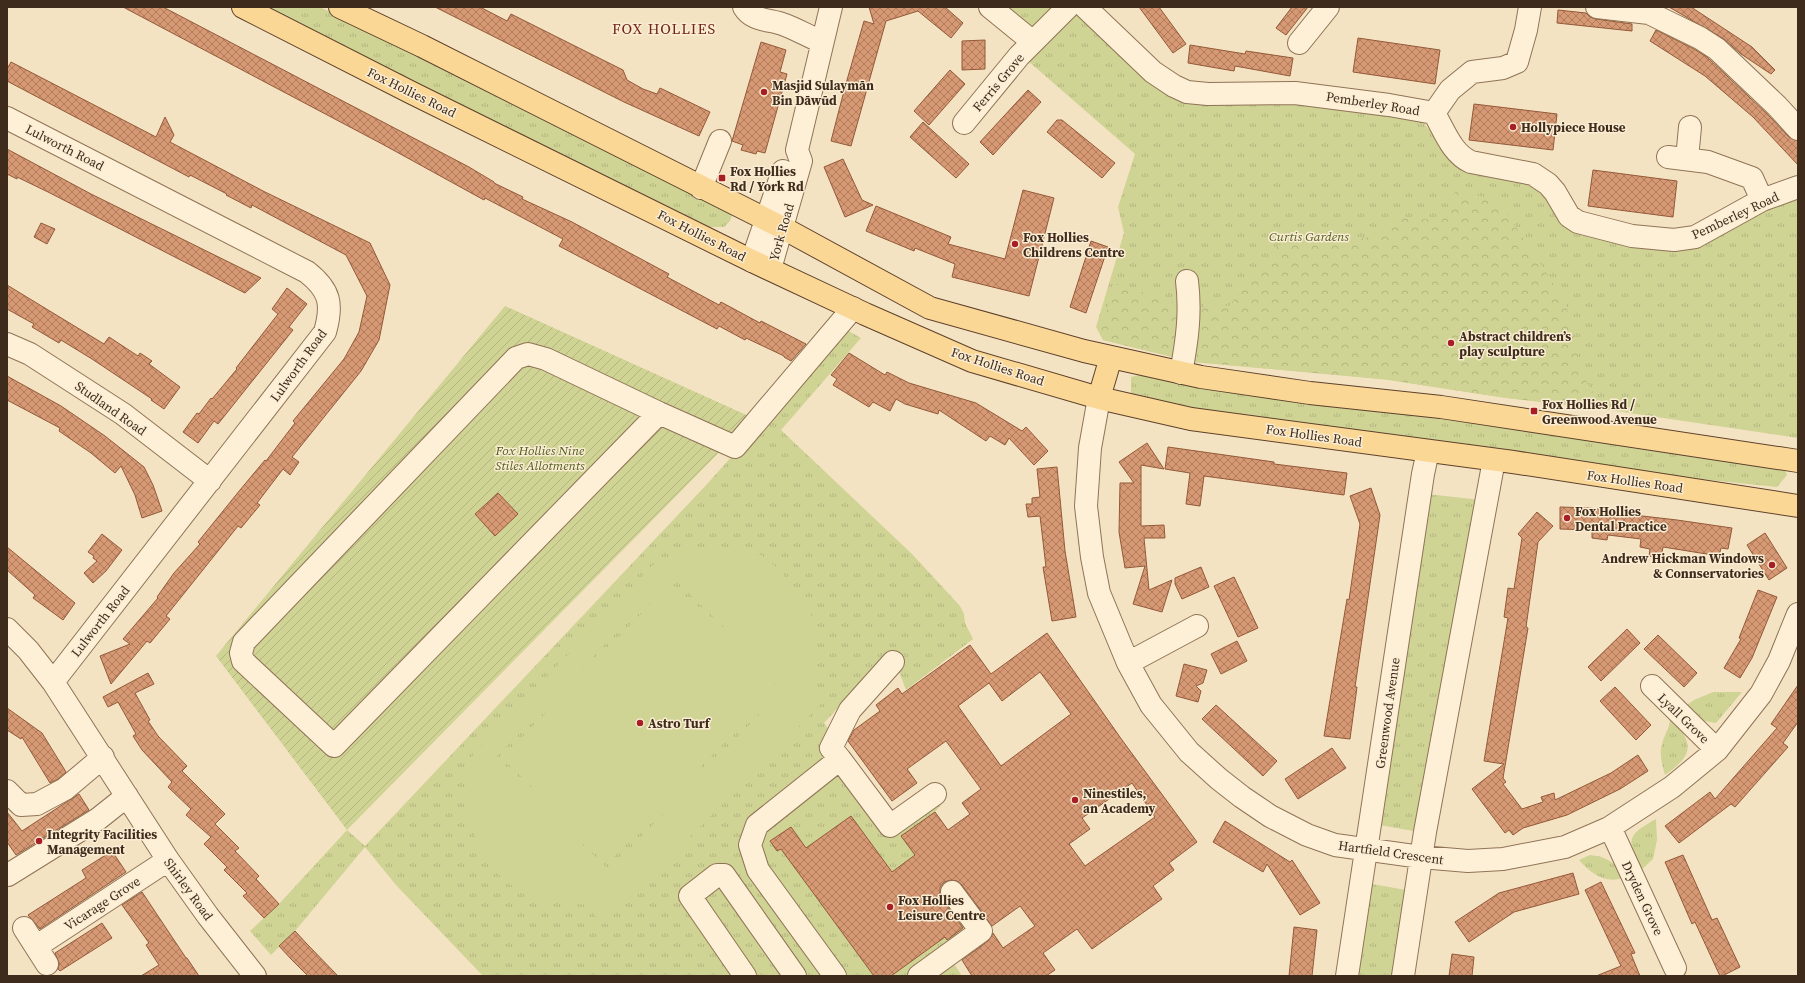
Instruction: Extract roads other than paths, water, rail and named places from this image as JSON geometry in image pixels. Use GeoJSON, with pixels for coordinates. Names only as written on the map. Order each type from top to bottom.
{"type":"FeatureCollection","features":[{"type":"Feature","properties":{"kind":"main road","name":"Fox Hollies Road"},"geometry":{"type":"LineString","coordinates":[[243,7],[412,93],[761,265],[853,308],[972,360],[1099,398],[1191,418],[1494,460],[1798,506]]}},
{"type":"Feature","properties":{"kind":"main road"},"geometry":{"type":"LineString","coordinates":[[340,7],[422,46],[775,225],[930,308],[1084,351],[1201,378],[1441,407],[1798,461]]}},
{"type":"Feature","properties":{"kind":"main road"},"geometry":{"type":"LineString","coordinates":[[1099,398],[1111,357]]}},
{"type":"Feature","properties":{"kind":"street"},"geometry":{"type":"LineString","coordinates":[[744,7],[747,13],[765,21],[786,16],[822,42]]}},
{"type":"Feature","properties":{"kind":"street","name":"York Road"},"geometry":{"type":"LineString","coordinates":[[761,265],[775,225],[801,161],[798,150],[831,7]]}},
{"type":"Feature","properties":{"kind":"street"},"geometry":{"type":"LineString","coordinates":[[990,7],[1033,42]]}},
{"type":"Feature","properties":{"kind":"street","name":"Ferris Grove"},"geometry":{"type":"LineString","coordinates":[[964,123],[1019,56],[1068,7]]}},
{"type":"Feature","properties":{"kind":"street","name":"Pemberley Road"},"geometry":{"type":"LineString","coordinates":[[1085,7],[1153,72],[1174,86],[1187,92],[1208,94],[1294,93],[1389,105],[1434,113],[1457,152],[1463,159],[1471,162],[1533,174],[1548,184],[1555,192],[1569,216],[1578,222],[1606,230],[1632,236],[1674,240],[1694,237],[1762,200],[1798,188]]}},
{"type":"Feature","properties":{"kind":"street"},"geometry":{"type":"LineString","coordinates":[[1299,43],[1328,7]]}},
{"type":"Feature","properties":{"kind":"street"},"geometry":{"type":"LineString","coordinates":[[1434,113],[1450,90],[1472,72],[1503,68],[1517,62],[1526,30],[1530,7]]}},
{"type":"Feature","properties":{"kind":"street"},"geometry":{"type":"LineString","coordinates":[[1597,7],[1649,13],[1700,38],[1717,49],[1777,106],[1798,129]]}},
{"type":"Feature","properties":{"kind":"street","name":"Lulworth Road"},"geometry":{"type":"LineString","coordinates":[[7,118],[307,272],[319,281],[324,288],[330,306],[329,318],[325,332],[53,682]]}},
{"type":"Feature","properties":{"kind":"street"},"geometry":{"type":"LineString","coordinates":[[1690,127],[1678,158],[1708,162],[1752,178],[1762,200]]}},
{"type":"Feature","properties":{"kind":"street"},"geometry":{"type":"LineString","coordinates":[[701,188],[720,141]]}},
{"type":"Feature","properties":{"kind":"street"},"geometry":{"type":"LineString","coordinates":[[1181,373],[1187,343],[1190,304],[1187,281]]}},
{"type":"Feature","properties":{"kind":"street"},"geometry":{"type":"LineString","coordinates":[[659,413],[334,746],[243,661],[241,653],[244,642],[516,358],[528,354],[546,359],[659,413],[735,447],[853,308]]}},
{"type":"Feature","properties":{"kind":"street","name":"Studland Road"},"geometry":{"type":"LineString","coordinates":[[7,344],[30,354],[123,414],[210,480]]}},
{"type":"Feature","properties":{"kind":"street","name":"Hartfield Crescent"},"geometry":{"type":"LineString","coordinates":[[1099,398],[1090,448],[1086,506],[1092,557],[1099,593],[1128,663],[1151,705],[1177,738],[1202,764],[1230,788],[1270,816],[1307,835],[1335,844],[1421,858],[1468,861],[1503,859],[1565,848],[1609,828],[1672,787],[1717,750],[1760,694],[1779,661],[1798,614]]}},
{"type":"Feature","properties":{"kind":"street","name":"Greenwood Avenue"},"geometry":{"type":"LineString","coordinates":[[1347,976],[1423,474],[1428,451]]}},
{"type":"Feature","properties":{"kind":"street"},"geometry":{"type":"LineString","coordinates":[[1403,976],[1421,858],[1494,460]]}},
{"type":"Feature","properties":{"kind":"street"},"geometry":{"type":"LineString","coordinates":[[1128,663],[1197,626]]}},
{"type":"Feature","properties":{"kind":"street","name":"Shirley Road"},"geometry":{"type":"LineString","coordinates":[[7,628],[28,650],[53,682],[103,757],[168,860],[250,975]]}},
{"type":"Feature","properties":{"kind":"street"},"geometry":{"type":"LineString","coordinates":[[893,662],[850,710],[830,748],[840,759],[890,826],[935,794]]}},
{"type":"Feature","properties":{"kind":"street","name":"Lyall Grove"},"geometry":{"type":"LineString","coordinates":[[1652,686],[1717,750]]}},
{"type":"Feature","properties":{"kind":"street"},"geometry":{"type":"LineString","coordinates":[[7,791],[21,805],[37,804],[65,789],[103,757]]}},
{"type":"Feature","properties":{"kind":"street"},"geometry":{"type":"LineString","coordinates":[[835,976],[758,870],[750,845],[757,825],[840,759]]}},
{"type":"Feature","properties":{"kind":"street"},"geometry":{"type":"LineString","coordinates":[[8,875],[98,819],[127,796]]}},
{"type":"Feature","properties":{"kind":"street","name":"Dryden Grove"},"geometry":{"type":"LineString","coordinates":[[1609,828],[1675,968]]}},
{"type":"Feature","properties":{"kind":"street","name":"Vicarage Grove"},"geometry":{"type":"LineString","coordinates":[[24,928],[42,955],[168,860]]}},
{"type":"Feature","properties":{"kind":"street"},"geometry":{"type":"LineString","coordinates":[[745,976],[690,896],[717,875],[724,875],[796,976]]}},
{"type":"Feature","properties":{"kind":"street"},"geometry":{"type":"LineString","coordinates":[[919,976],[981,931],[952,892]]}},
{"type":"Feature","properties":{"kind":"place","name":"Masjid Sulaymān Bin Dāwūd"},"geometry":{"type":"Point","coordinates":[764,92]}},
{"type":"Feature","properties":{"kind":"place","name":"Hollypiece House"},"geometry":{"type":"Point","coordinates":[1513,127]}},
{"type":"Feature","properties":{"kind":"place","name":"Fox Hollies Rd / York Rd"},"geometry":{"type":"Point","coordinates":[722,178]}},
{"type":"Feature","properties":{"kind":"place","name":"Fox Hollies Childrens Centre"},"geometry":{"type":"Point","coordinates":[1015,244]}},
{"type":"Feature","properties":{"kind":"place","name":"Abstract children’s play sculpture"},"geometry":{"type":"Point","coordinates":[1451,343]}},
{"type":"Feature","properties":{"kind":"place","name":"Fox Hollies Rd / Greenwood Avenue"},"geometry":{"type":"Point","coordinates":[1534,411]}},
{"type":"Feature","properties":{"kind":"place","name":"Fox Hollies Dental Practice"},"geometry":{"type":"Point","coordinates":[1567,518]}},
{"type":"Feature","properties":{"kind":"place","name":"Andrew Hickman Windows & Connservatories"},"geometry":{"type":"Point","coordinates":[1772,565]}},
{"type":"Feature","properties":{"kind":"place","name":"Astro Turf"},"geometry":{"type":"Point","coordinates":[640,723]}},
{"type":"Feature","properties":{"kind":"place","name":"Ninestiles, an Academy"},"geometry":{"type":"Point","coordinates":[1075,800]}},
{"type":"Feature","properties":{"kind":"place","name":"Integrity Facilities Management"},"geometry":{"type":"Point","coordinates":[39,841]}},
{"type":"Feature","properties":{"kind":"place","name":"Fox Hollies Leisure Centre"},"geometry":{"type":"Point","coordinates":[890,907]}},
{"type":"Feature","properties":{"kind":"district","name":"FOX HOLLIES"},"geometry":{"type":"Point","coordinates":[664,29]}},
{"type":"Feature","properties":{"kind":"park label","name":"Curtis Gardens"},"geometry":{"type":"Point","coordinates":[1309,236]}},
{"type":"Feature","properties":{"kind":"park label","name":"Fox Hollies Nine Stiles Allotments"},"geometry":{"type":"Point","coordinates":[540,458]}}]}
